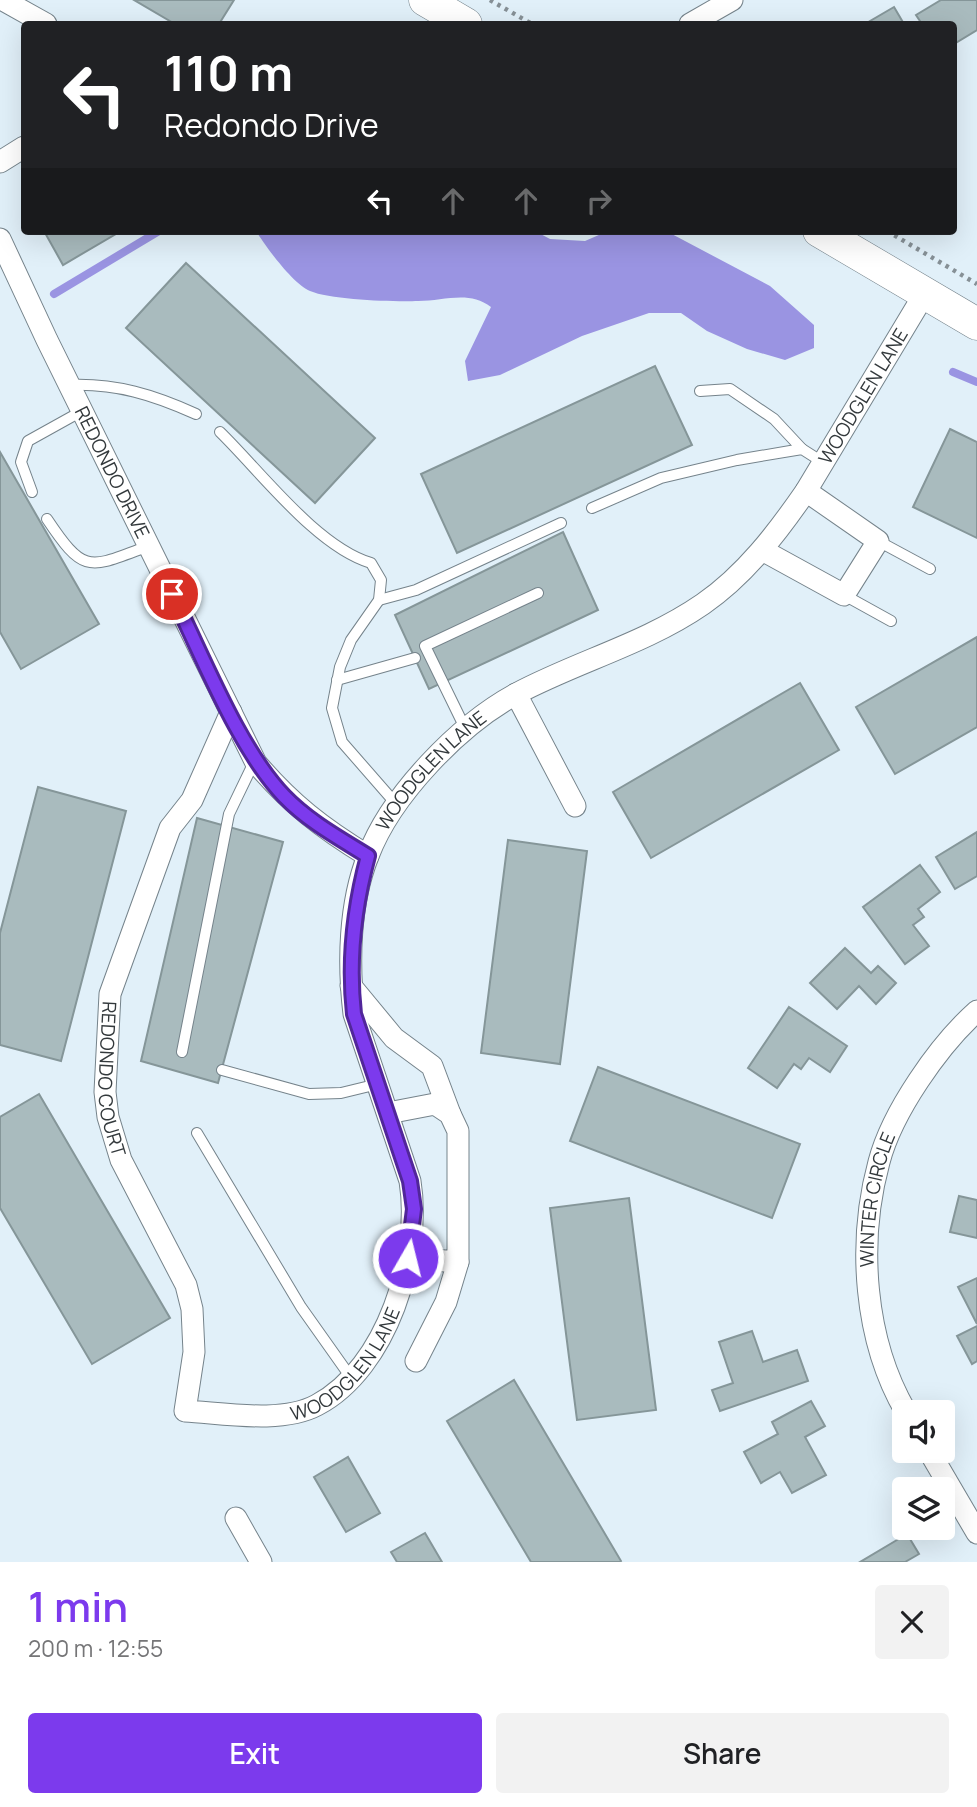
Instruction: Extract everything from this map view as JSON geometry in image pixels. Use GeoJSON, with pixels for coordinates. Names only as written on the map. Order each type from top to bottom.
{"type":"FeatureCollection","features":[{"type":"Feature","properties":{"kind":"main road"},"geometry":{"type":"LineString","coordinates":[[425,0],[461,21]]}},
{"type":"Feature","properties":{"kind":"main road"},"geometry":{"type":"LineString","coordinates":[[826,235],[977,324]]}},
{"type":"Feature","properties":{"kind":"street"},"geometry":{"type":"LineString","coordinates":[[3,0],[41,21]]}},
{"type":"Feature","properties":{"kind":"street"},"geometry":{"type":"LineString","coordinates":[[695,21],[732,0]]}},
{"type":"Feature","properties":{"kind":"street"},"geometry":{"type":"LineString","coordinates":[[0,162],[21,149]]}},
{"type":"Feature","properties":{"kind":"street","name":"REDONDO DRIVE"},"geometry":{"type":"LineString","coordinates":[[0,239],[255,761],[294,805],[322,828],[368,856]]}},
{"type":"Feature","properties":{"kind":"street","name":"WOODGLEN LANE"},"geometry":{"type":"LineString","coordinates":[[185,1411],[271,1416],[315,1406],[352,1379],[385,1327],[408,1258],[414,1209],[403,1155],[354,1014],[351,986],[358,892],[368,856],[397,805],[466,730],[516,694],[664,629],[705,602],[762,550],[824,463],[925,292]]}},
{"type":"Feature","properties":{"kind":"street"},"geometry":{"type":"LineString","coordinates":[[762,550],[844,595],[878,541],[806,491]]}},
{"type":"Feature","properties":{"kind":"street"},"geometry":{"type":"LineString","coordinates":[[516,694],[575,806]]}},
{"type":"Feature","properties":{"kind":"street","name":"REDONDO COURT"},"geometry":{"type":"LineString","coordinates":[[185,1411],[194,1352],[192,1309],[186,1285],[121,1160],[108,1117],[105,1092],[110,994],[170,828],[192,800],[231,712]]}},
{"type":"Feature","properties":{"kind":"street"},"geometry":{"type":"LineString","coordinates":[[351,986],[394,1038],[432,1066],[458,1131],[458,1262],[446,1302],[416,1361]]}},
{"type":"Feature","properties":{"kind":"street","name":"WINTER CIRCLE"},"geometry":{"type":"LineString","coordinates":[[901,1400],[884,1359],[870,1301],[867,1255],[879,1161],[924,1072],[946,1042],[977,1011]]}},
{"type":"Feature","properties":{"kind":"street"},"geometry":{"type":"LineString","coordinates":[[388,1113],[435,1104],[450,1114]]}},
{"type":"Feature","properties":{"kind":"street"},"geometry":{"type":"LineString","coordinates":[[408,1258],[458,1262]]}},
{"type":"Feature","properties":{"kind":"street"},"geometry":{"type":"LineString","coordinates":[[936,1463],[977,1533]]}},
{"type":"Feature","properties":{"kind":"street"},"geometry":{"type":"LineString","coordinates":[[236,1518],[261,1562]]}},
{"type":"Feature","properties":{"kind":"lane"},"geometry":{"type":"LineString","coordinates":[[69,385],[99,384],[149,393],[196,414]]}},
{"type":"Feature","properties":{"kind":"lane"},"geometry":{"type":"LineString","coordinates":[[701,391],[730,389],[774,419],[802,449],[824,463]]}},
{"type":"Feature","properties":{"kind":"lane"},"geometry":{"type":"LineString","coordinates":[[32,492],[20,462],[28,441],[34,435],[82,411]]}},
{"type":"Feature","properties":{"kind":"lane"},"geometry":{"type":"LineString","coordinates":[[220,432],[312,527],[351,557],[370,563],[380,580],[379,600],[351,640],[337,680],[332,708],[342,742],[397,805]]}},
{"type":"Feature","properties":{"kind":"lane"},"geometry":{"type":"LineString","coordinates":[[592,508],[662,478],[737,460],[802,449]]}},
{"type":"Feature","properties":{"kind":"lane"},"geometry":{"type":"LineString","coordinates":[[47,520],[73,554],[88,564],[108,561],[149,547]]}},
{"type":"Feature","properties":{"kind":"lane"},"geometry":{"type":"LineString","coordinates":[[379,600],[416,590],[561,523]]}},
{"type":"Feature","properties":{"kind":"lane"},"geometry":{"type":"LineString","coordinates":[[878,541],[929,569]]}},
{"type":"Feature","properties":{"kind":"lane"},"geometry":{"type":"LineString","coordinates":[[466,730],[425,646],[538,593]]}},
{"type":"Feature","properties":{"kind":"lane"},"geometry":{"type":"LineString","coordinates":[[844,595],[891,621]]}},
{"type":"Feature","properties":{"kind":"lane"},"geometry":{"type":"LineString","coordinates":[[337,680],[415,658]]}},
{"type":"Feature","properties":{"kind":"lane"},"geometry":{"type":"LineString","coordinates":[[182,1052],[229,814],[255,761]]}},
{"type":"Feature","properties":{"kind":"lane"},"geometry":{"type":"LineString","coordinates":[[222,1070],[309,1094],[341,1093],[378,1084]]}},
{"type":"Feature","properties":{"kind":"lane"},"geometry":{"type":"LineString","coordinates":[[197,1133],[286,1282],[352,1379]]}},
{"type":"Feature","properties":{"kind":"path"},"geometry":{"type":"LineString","coordinates":[[490,0],[527,21]]}},
{"type":"Feature","properties":{"kind":"path"},"geometry":{"type":"LineString","coordinates":[[894,235],[977,284]]}},
{"type":"Feature","properties":{"kind":"shaded area"},"geometry":{"type":"Polygon","coordinates":[[[259,235],[542,235],[550,239],[585,241],[599,235],[674,235],[770,286],[814,325],[814,348],[785,360],[747,349],[707,331],[681,313],[649,313],[582,336],[500,375],[468,381],[465,361],[491,307],[483,302],[465,298],[379,301],[320,294],[303,287],[273,255],[259,235]]]}},
{"type":"Feature","properties":{"kind":"building"},"geometry":{"type":"Polygon","coordinates":[[[134,0],[234,0],[221,21],[170,21],[134,0]]]}},
{"type":"Feature","properties":{"kind":"building"},"geometry":{"type":"Polygon","coordinates":[[[941,0],[977,0],[977,30],[957,42],[957,21],[920,21],[916,15],[941,0]]]}},
{"type":"Feature","properties":{"kind":"building"},"geometry":{"type":"Polygon","coordinates":[[[894,7],[902,21],[870,21],[894,7]]]}},
{"type":"Feature","properties":{"kind":"building"},"geometry":{"type":"Polygon","coordinates":[[[46,235],[114,235],[63,265],[46,235]]]}},
{"type":"Feature","properties":{"kind":"building"},"geometry":{"type":"Polygon","coordinates":[[[186,263],[375,438],[315,503],[126,328],[186,263]]]}},
{"type":"Feature","properties":{"kind":"building"},"geometry":{"type":"Polygon","coordinates":[[[655,366],[692,445],[457,553],[421,474],[655,366]]]}},
{"type":"Feature","properties":{"kind":"building"},"geometry":{"type":"Polygon","coordinates":[[[950,429],[977,442],[977,538],[913,507],[950,429]]]}},
{"type":"Feature","properties":{"kind":"building"},"geometry":{"type":"Polygon","coordinates":[[[0,452],[99,624],[21,669],[0,632],[0,452]]]}},
{"type":"Feature","properties":{"kind":"building"},"geometry":{"type":"Polygon","coordinates":[[[563,532],[598,610],[429,689],[395,615],[563,532]]]}},
{"type":"Feature","properties":{"kind":"building"},"geometry":{"type":"Polygon","coordinates":[[[977,637],[977,727],[895,774],[856,707],[977,637]]]}},
{"type":"Feature","properties":{"kind":"building"},"geometry":{"type":"Polygon","coordinates":[[[800,683],[839,750],[651,858],[613,792],[800,683]]]}},
{"type":"Feature","properties":{"kind":"building"},"geometry":{"type":"Polygon","coordinates":[[[38,787],[126,811],[61,1061],[0,1045],[0,933],[38,787]]]}},
{"type":"Feature","properties":{"kind":"building"},"geometry":{"type":"Polygon","coordinates":[[[197,818],[283,842],[218,1083],[141,1061],[197,818]]]}},
{"type":"Feature","properties":{"kind":"building"},"geometry":{"type":"Polygon","coordinates":[[[977,832],[977,876],[955,889],[936,857],[977,832]]]}},
{"type":"Feature","properties":{"kind":"building"},"geometry":{"type":"Polygon","coordinates":[[[508,840],[587,851],[560,1064],[481,1053],[508,840]]]}},
{"type":"Feature","properties":{"kind":"building"},"geometry":{"type":"Polygon","coordinates":[[[920,865],[940,892],[918,909],[924,917],[913,925],[929,946],[905,964],[863,907],[920,865]]]}},
{"type":"Feature","properties":{"kind":"building"},"geometry":{"type":"Polygon","coordinates":[[[845,948],[871,973],[878,966],[896,983],[876,1004],[859,986],[837,1009],[810,983],[845,948]]]}},
{"type":"Feature","properties":{"kind":"building"},"geometry":{"type":"Polygon","coordinates":[[[789,1007],[847,1046],[830,1072],[809,1058],[801,1069],[794,1064],[777,1088],[748,1068],[789,1007]]]}},
{"type":"Feature","properties":{"kind":"building"},"geometry":{"type":"Polygon","coordinates":[[[598,1067],[800,1144],[772,1218],[570,1141],[598,1067]]]}},
{"type":"Feature","properties":{"kind":"building"},"geometry":{"type":"Polygon","coordinates":[[[39,1094],[170,1318],[92,1364],[0,1208],[0,1117],[39,1094]]]}},
{"type":"Feature","properties":{"kind":"building"},"geometry":{"type":"Polygon","coordinates":[[[959,1196],[977,1200],[977,1238],[950,1232],[959,1196]]]}},
{"type":"Feature","properties":{"kind":"building"},"geometry":{"type":"Polygon","coordinates":[[[629,1198],[656,1410],[577,1420],[550,1208],[629,1198]]]}},
{"type":"Feature","properties":{"kind":"building"},"geometry":{"type":"Polygon","coordinates":[[[977,1278],[977,1324],[958,1287],[977,1278]]]}},
{"type":"Feature","properties":{"kind":"building"},"geometry":{"type":"Polygon","coordinates":[[[977,1326],[977,1361],[972,1364],[957,1336],[977,1326]]]}},
{"type":"Feature","properties":{"kind":"building"},"geometry":{"type":"Polygon","coordinates":[[[752,1331],[763,1362],[797,1350],[808,1381],[720,1411],[712,1390],[733,1383],[719,1342],[752,1331]]]}},
{"type":"Feature","properties":{"kind":"building"},"geometry":{"type":"Polygon","coordinates":[[[514,1380],[620,1562],[531,1562],[447,1421],[514,1380]]]}},
{"type":"Feature","properties":{"kind":"building"},"geometry":{"type":"Polygon","coordinates":[[[811,1401],[825,1426],[805,1437],[826,1475],[792,1493],[780,1472],[761,1483],[744,1452],[778,1434],[772,1422],[811,1401]]]}},
{"type":"Feature","properties":{"kind":"building"},"geometry":{"type":"Polygon","coordinates":[[[348,1457],[380,1513],[346,1532],[314,1477],[348,1457]]]}},
{"type":"Feature","properties":{"kind":"building"},"geometry":{"type":"Polygon","coordinates":[[[425,1533],[442,1562],[397,1562],[391,1552],[425,1533]]]}},
{"type":"Feature","properties":{"kind":"building"},"geometry":{"type":"Polygon","coordinates":[[[897,1540],[911,1540],[919,1554],[905,1562],[860,1562],[897,1540]]]}},
{"type":"Feature","properties":{"kind":"waterway"},"geometry":{"type":"LineString","coordinates":[[54,294],[152,235]]}},
{"type":"Feature","properties":{"kind":"waterway"},"geometry":{"type":"LineString","coordinates":[[953,372],[977,382]]}},
{"type":"Feature","properties":{"kind":"route"},"geometry":{"type":"LineString","coordinates":[[172,594],[256,763],[285,797],[322,828],[368,856],[356,907],[351,991],[354,1014],[410,1181],[414,1209],[408,1258]]}}]}
